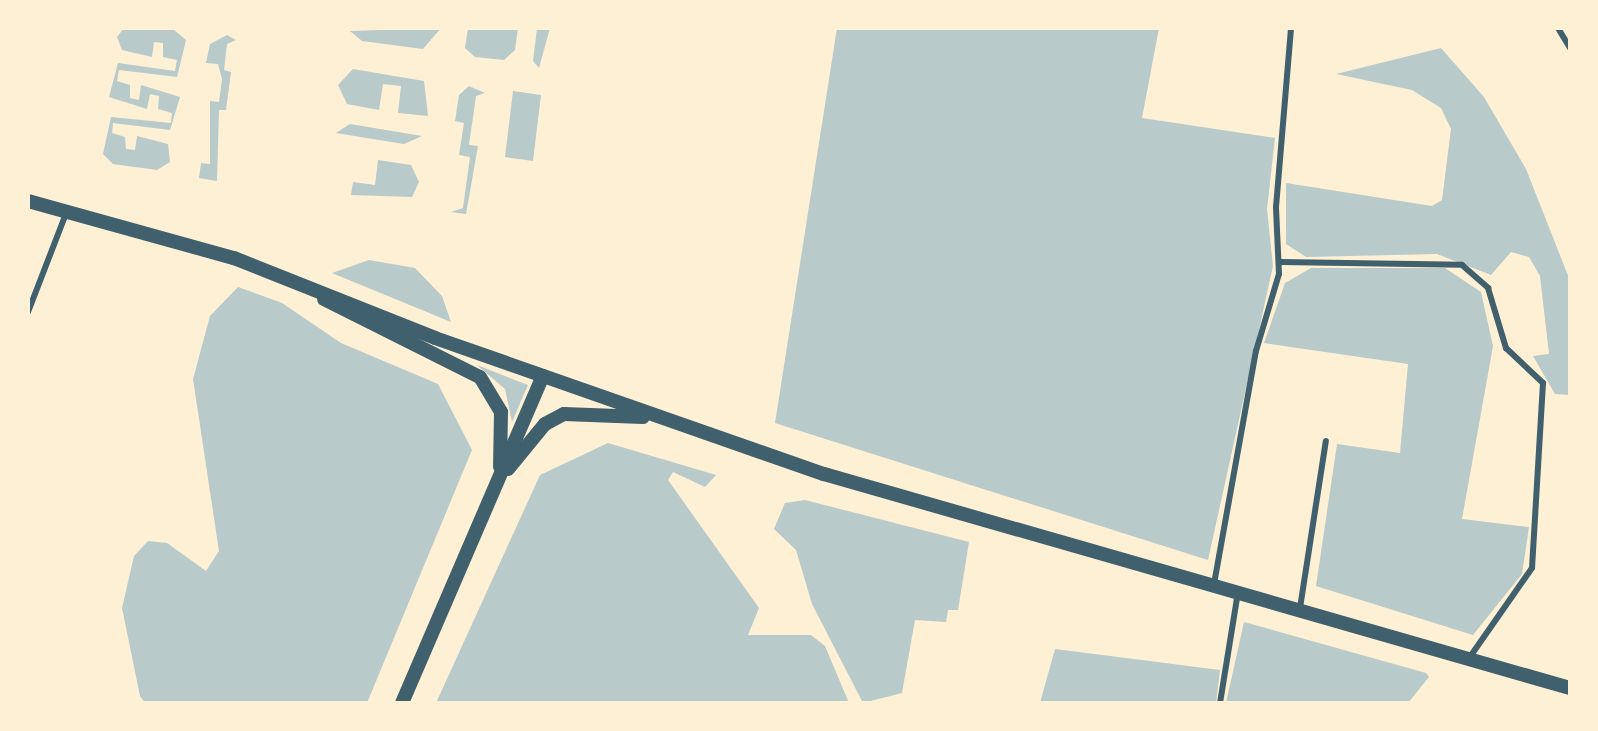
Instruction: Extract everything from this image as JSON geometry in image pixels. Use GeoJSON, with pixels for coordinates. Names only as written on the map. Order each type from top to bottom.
{"type":"FeatureCollection","features":[{"type":"Feature","properties":{"kind":"street"},"geometry":{"type":"LineString","coordinates":[[28,201],[297,281],[543,376],[824,474],[1300,608],[1570,688]]}},
{"type":"Feature","properties":{"kind":"street"},"geometry":{"type":"LineString","coordinates":[[297,281],[345,312],[480,377],[501,412],[499,478]]}},
{"type":"Feature","properties":{"kind":"street"},"geometry":{"type":"LineString","coordinates":[[402,703],[543,376]]}},
{"type":"Feature","properties":{"kind":"street"},"geometry":{"type":"LineString","coordinates":[[499,478],[545,424],[564,414],[676,422]]}},
{"type":"Feature","properties":{"kind":"lane"},"geometry":{"type":"LineString","coordinates":[[1214,584],[1280,262],[1276,207],[1291,28]]}},
{"type":"Feature","properties":{"kind":"lane"},"geometry":{"type":"LineString","coordinates":[[1558,28],[1570,48]]}},
{"type":"Feature","properties":{"kind":"lane"},"geometry":{"type":"LineString","coordinates":[[28,312],[67,211]]}},
{"type":"Feature","properties":{"kind":"lane"},"geometry":{"type":"LineString","coordinates":[[1280,262],[1462,265],[1488,288],[1506,348],[1543,383],[1532,568],[1470,657]]}},
{"type":"Feature","properties":{"kind":"lane"},"geometry":{"type":"LineString","coordinates":[[1300,608],[1326,441]]}},
{"type":"Feature","properties":{"kind":"lane"},"geometry":{"type":"LineString","coordinates":[[1220,703],[1238,591]]}},
{"type":"Feature","properties":{"kind":"shaded area"},"geometry":{"type":"Polygon","coordinates":[[[124,28],[172,28],[186,40],[177,77],[119,70],[117,81],[130,85],[130,98],[139,100],[141,85],[180,97],[170,130],[113,123],[112,133],[125,137],[126,149],[135,150],[137,136],[168,144],[170,162],[157,170],[113,164],[103,154],[111,117],[171,123],[172,113],[158,109],[159,96],[150,94],[147,109],[109,97],[118,63],[175,71],[177,60],[163,57],[163,43],[154,42],[152,57],[122,50],[117,37],[124,28]]]}},
{"type":"Feature","properties":{"kind":"shaded area"},"geometry":{"type":"Polygon","coordinates":[[[441,28],[423,49],[362,41],[350,31],[441,28]]]}},
{"type":"Feature","properties":{"kind":"shaded area"},"geometry":{"type":"Polygon","coordinates":[[[468,28],[518,28],[515,50],[504,60],[475,57],[465,48],[468,28]]]}},
{"type":"Feature","properties":{"kind":"shaded area"},"geometry":{"type":"Polygon","coordinates":[[[537,28],[550,28],[539,68],[533,61],[537,28]]]}},
{"type":"Feature","properties":{"kind":"shaded area"},"geometry":{"type":"Polygon","coordinates":[[[837,28],[1159,28],[1142,118],[1275,138],[1267,209],[1273,266],[1208,560],[775,423],[837,28]]]}},
{"type":"Feature","properties":{"kind":"shaded area"},"geometry":{"type":"Polygon","coordinates":[[[227,35],[236,40],[227,44],[224,70],[231,72],[226,110],[219,110],[217,181],[199,178],[201,163],[210,164],[210,101],[219,102],[222,79],[218,64],[206,63],[210,44],[227,35]]]}},
{"type":"Feature","properties":{"kind":"shaded area"},"geometry":{"type":"Polygon","coordinates":[[[1441,48],[1484,97],[1526,169],[1569,278],[1570,395],[1555,394],[1533,356],[1549,354],[1540,276],[1529,257],[1511,252],[1491,275],[1437,254],[1306,257],[1286,244],[1286,183],[1432,206],[1442,200],[1451,129],[1441,108],[1412,90],[1336,74],[1441,48]]]}},
{"type":"Feature","properties":{"kind":"shaded area"},"geometry":{"type":"Polygon","coordinates":[[[353,69],[424,81],[428,116],[398,113],[401,86],[383,84],[379,110],[347,104],[338,85],[353,69]]]}},
{"type":"Feature","properties":{"kind":"shaded area"},"geometry":{"type":"Polygon","coordinates":[[[469,86],[485,93],[476,96],[469,145],[478,146],[466,214],[451,212],[463,208],[470,157],[459,155],[464,123],[455,121],[459,95],[469,86]]]}},
{"type":"Feature","properties":{"kind":"shaded area"},"geometry":{"type":"Polygon","coordinates":[[[513,91],[541,95],[533,161],[505,157],[513,91]]]}},
{"type":"Feature","properties":{"kind":"shaded area"},"geometry":{"type":"Polygon","coordinates":[[[350,124],[422,136],[404,144],[336,133],[350,124]]]}},
{"type":"Feature","properties":{"kind":"shaded area"},"geometry":{"type":"Polygon","coordinates":[[[378,160],[411,165],[419,182],[412,197],[351,195],[353,182],[375,185],[378,160]]]}},
{"type":"Feature","properties":{"kind":"shaded area"},"geometry":{"type":"Polygon","coordinates":[[[369,260],[415,268],[442,296],[451,322],[332,273],[369,260]]]}},
{"type":"Feature","properties":{"kind":"shaded area"},"geometry":{"type":"Polygon","coordinates":[[[1311,268],[1445,268],[1481,292],[1493,346],[1462,519],[1529,527],[1522,574],[1473,635],[1316,586],[1337,444],[1400,453],[1408,364],[1264,343],[1285,283],[1311,268]]]}},
{"type":"Feature","properties":{"kind":"shaded area"},"geometry":{"type":"Polygon","coordinates":[[[238,287],[282,303],[341,343],[438,384],[472,450],[367,703],[145,703],[140,696],[122,608],[134,556],[148,541],[167,543],[206,571],[219,551],[193,379],[210,316],[238,287]]]}},
{"type":"Feature","properties":{"kind":"shaded area"},"geometry":{"type":"Polygon","coordinates":[[[477,365],[528,385],[512,422],[505,389],[477,365]]]}},
{"type":"Feature","properties":{"kind":"shaded area"},"geometry":{"type":"Polygon","coordinates":[[[608,443],[716,475],[705,487],[673,472],[668,480],[759,608],[748,635],[811,635],[825,646],[849,703],[436,703],[540,475],[608,443]]]}},
{"type":"Feature","properties":{"kind":"shaded area"},"geometry":{"type":"Polygon","coordinates":[[[805,500],[969,542],[958,610],[948,610],[946,622],[915,620],[902,693],[863,703],[812,604],[796,550],[774,529],[785,503],[805,500]]]}},
{"type":"Feature","properties":{"kind":"shaded area"},"geometry":{"type":"Polygon","coordinates":[[[1244,622],[1426,673],[1429,677],[1408,703],[1226,703],[1244,622]]]}},
{"type":"Feature","properties":{"kind":"shaded area"},"geometry":{"type":"Polygon","coordinates":[[[1055,649],[1220,670],[1216,703],[1040,703],[1055,649]]]}}]}
